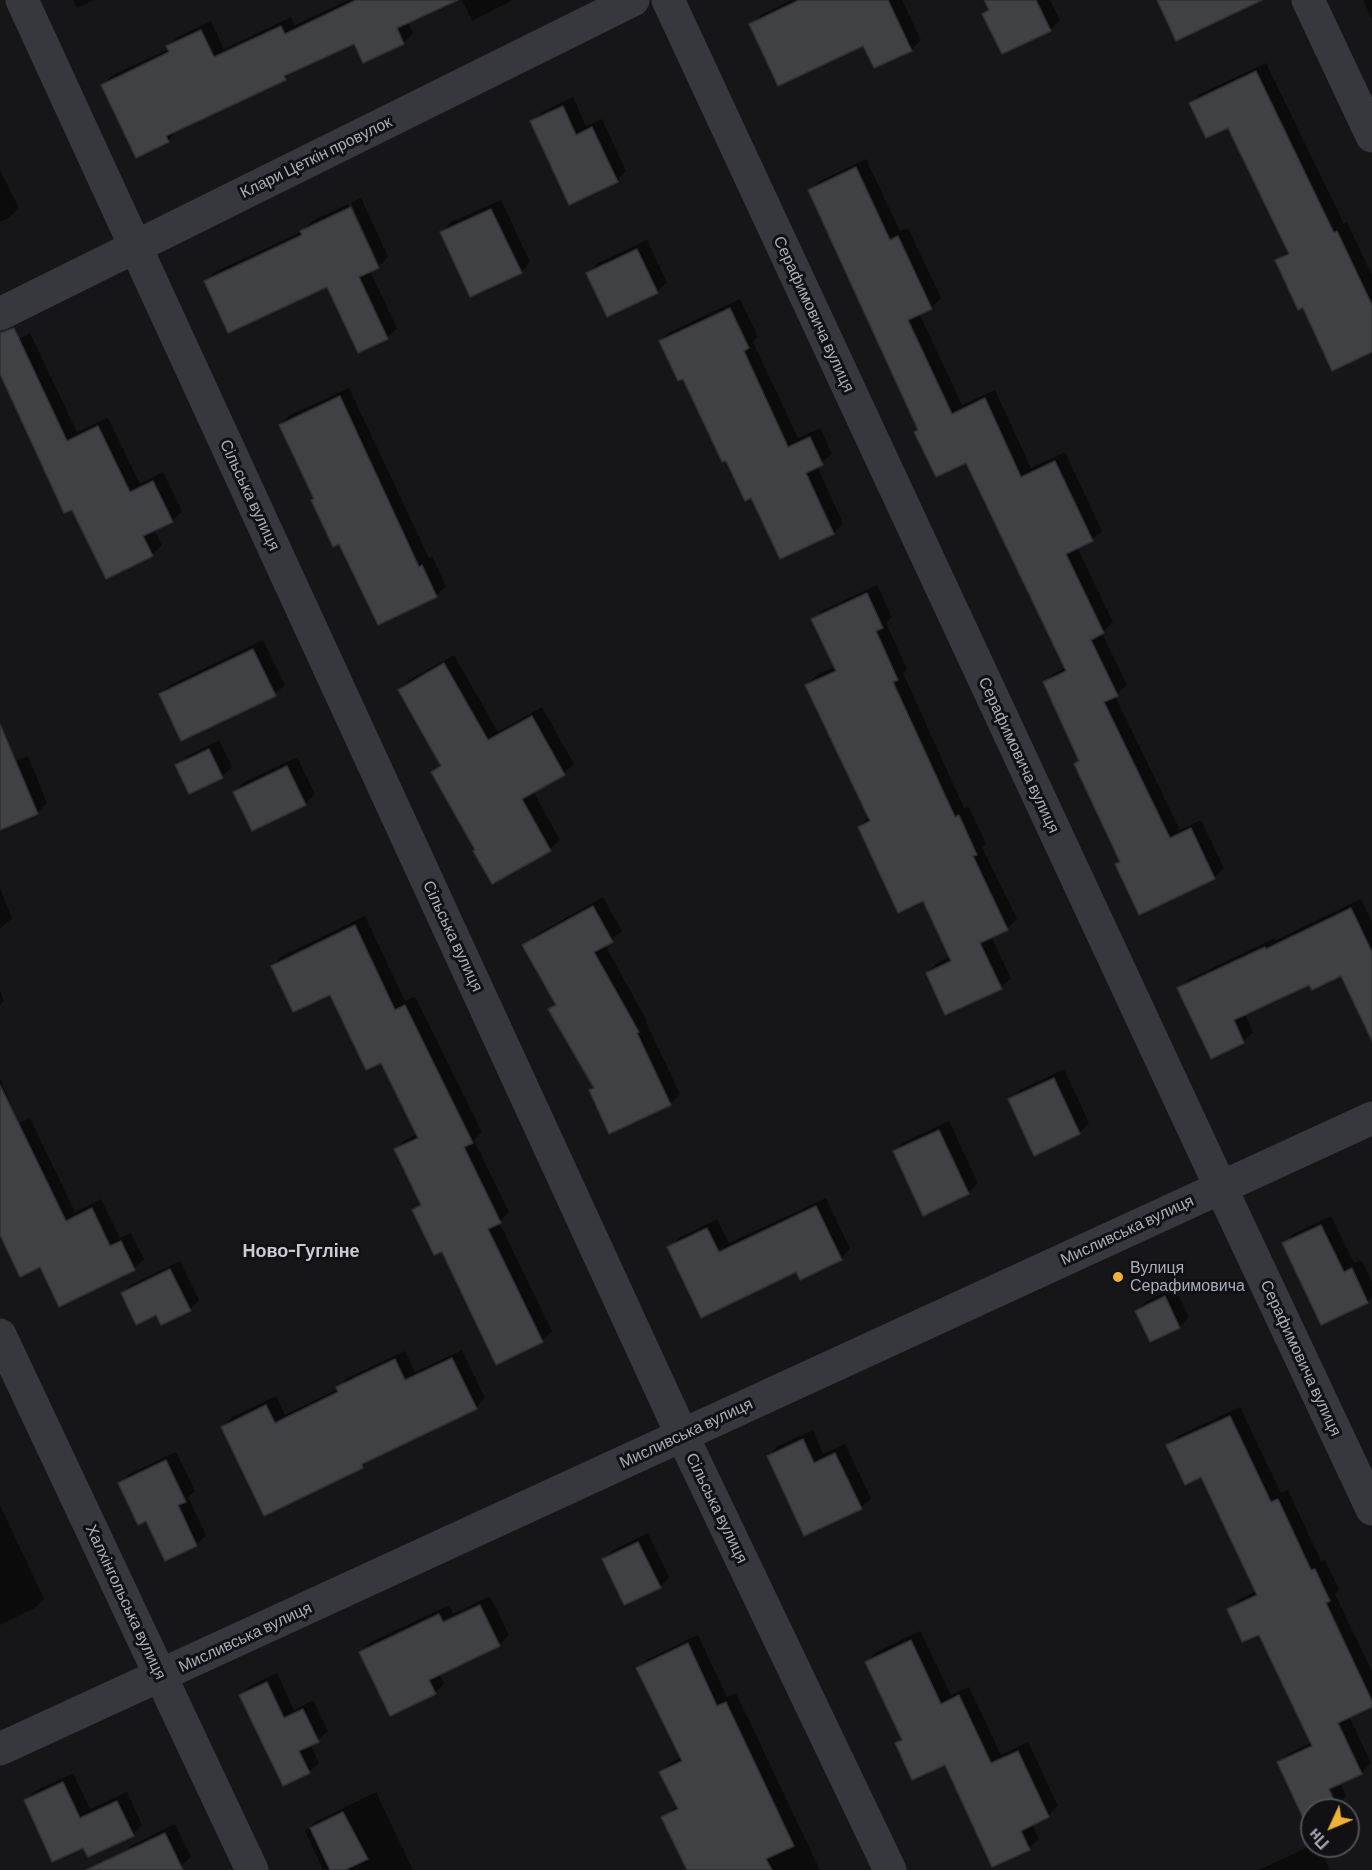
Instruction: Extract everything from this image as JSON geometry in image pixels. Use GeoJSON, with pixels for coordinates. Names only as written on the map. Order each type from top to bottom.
{"type":"FeatureCollection","features":[{"type":"Feature","properties":{"kind":"street","name":"Сільська вулиця"},"geometry":{"type":"LineString","coordinates":[[22,0],[682,1435],[890,1870]]}},
{"type":"Feature","properties":{"kind":"street","name":"Клари Цеткін провулок"},"geometry":{"type":"LineString","coordinates":[[0,314],[633,0]]}},
{"type":"Feature","properties":{"kind":"street","name":"Серафимовича вулиця"},"geometry":{"type":"LineString","coordinates":[[668,0],[1372,1509]]}},
{"type":"Feature","properties":{"kind":"street"},"geometry":{"type":"LineString","coordinates":[[1308,0],[1372,136]]}},
{"type":"Feature","properties":{"kind":"street","name":"Мисливська вулиця"},"geometry":{"type":"LineString","coordinates":[[0,1749],[1372,1118]]}},
{"type":"Feature","properties":{"kind":"street","name":"Халхінгольська вулиця"},"geometry":{"type":"LineString","coordinates":[[0,1335],[252,1870]]}},
{"type":"Feature","properties":{"kind":"building"},"geometry":{"type":"Polygon","coordinates":[[[356,0],[458,0],[397,28],[404,44],[363,63],[354,44],[284,76],[286,80],[166,136],[169,142],[136,158],[101,85],[169,52],[166,46],[201,30],[214,57],[281,26],[285,34],[356,0]]]}},
{"type":"Feature","properties":{"kind":"building"},"geometry":{"type":"Polygon","coordinates":[[[799,0],[888,0],[912,51],[874,68],[863,46],[778,86],[749,24],[799,0]]]}},
{"type":"Feature","properties":{"kind":"building"},"geometry":{"type":"Polygon","coordinates":[[[984,0],[1036,0],[1051,31],[1002,54],[982,14],[989,10],[984,0]]]}},
{"type":"Feature","properties":{"kind":"building"},"geometry":{"type":"Polygon","coordinates":[[[1157,0],[1262,0],[1176,41],[1157,0]]]}},
{"type":"Feature","properties":{"kind":"building"},"geometry":{"type":"Polygon","coordinates":[[[1256,71],[1334,233],[1337,231],[1372,305],[1372,352],[1332,371],[1303,308],[1298,310],[1275,260],[1289,254],[1228,128],[1206,138],[1189,103],[1256,71]]]}},
{"type":"Feature","properties":{"kind":"building"},"geometry":{"type":"Polygon","coordinates":[[[563,106],[576,135],[592,127],[618,182],[569,205],[530,121],[563,106]]]}},
{"type":"Feature","properties":{"kind":"building"},"geometry":{"type":"Polygon","coordinates":[[[856,167],[890,240],[898,236],[932,309],[908,320],[952,414],[985,398],[1021,477],[1055,461],[1093,541],[1066,554],[1104,633],[1091,640],[1118,696],[1104,702],[1170,838],[1191,828],[1215,879],[1139,915],[1115,864],[1120,862],[1074,764],[1079,761],[1043,682],[1066,671],[966,463],[936,477],[914,432],[918,430],[808,190],[856,167]]]}},
{"type":"Feature","properties":{"kind":"building"},"geometry":{"type":"Polygon","coordinates":[[[351,207],[379,268],[359,277],[388,339],[358,353],[327,287],[228,333],[204,281],[302,235],[300,231],[351,207]]]}},
{"type":"Feature","properties":{"kind":"building"},"geometry":{"type":"Polygon","coordinates":[[[491,209],[522,273],[470,297],[440,232],[491,209]]]}},
{"type":"Feature","properties":{"kind":"building"},"geometry":{"type":"Polygon","coordinates":[[[637,249],[658,293],[607,317],[586,273],[637,249]]]}},
{"type":"Feature","properties":{"kind":"building"},"geometry":{"type":"Polygon","coordinates":[[[730,308],[749,348],[744,351],[788,447],[810,437],[823,465],[806,473],[834,534],[780,559],[751,498],[745,501],[726,461],[722,462],[683,379],[678,381],[659,341],[730,308]]]}},
{"type":"Feature","properties":{"kind":"building"},"geometry":{"type":"Polygon","coordinates":[[[14,328],[67,441],[98,426],[130,492],[153,481],[173,522],[143,536],[153,556],[106,579],[72,510],[64,513],[0,374],[0,333],[14,328]]]}},
{"type":"Feature","properties":{"kind":"building"},"geometry":{"type":"Polygon","coordinates":[[[340,396],[419,567],[422,565],[437,597],[378,625],[339,544],[333,547],[311,500],[314,499],[279,425],[340,396]]]}},
{"type":"Feature","properties":{"kind":"building"},"geometry":{"type":"Polygon","coordinates":[[[867,593],[883,628],[876,631],[898,680],[893,682],[955,817],[959,815],[977,855],[973,856],[1008,930],[980,943],[1002,989],[945,1015],[926,973],[951,961],[923,901],[898,913],[858,827],[870,821],[805,685],[836,671],[811,619],[867,593]]]}},
{"type":"Feature","properties":{"kind":"building"},"geometry":{"type":"Polygon","coordinates":[[[253,649],[276,696],[181,741],[159,694],[253,649]]]}},
{"type":"Feature","properties":{"kind":"building"},"geometry":{"type":"Polygon","coordinates":[[[444,663],[488,740],[532,716],[565,775],[522,799],[551,851],[492,884],[431,772],[441,766],[398,690],[444,663]]]}},
{"type":"Feature","properties":{"kind":"building"},"geometry":{"type":"Polygon","coordinates":[[[0,724],[38,814],[0,830],[0,724]]]}},
{"type":"Feature","properties":{"kind":"building"},"geometry":{"type":"Polygon","coordinates":[[[209,749],[223,778],[189,794],[175,765],[209,749]]]}},
{"type":"Feature","properties":{"kind":"building"},"geometry":{"type":"Polygon","coordinates":[[[287,766],[306,805],[252,831],[233,792],[287,766]]]}},
{"type":"Feature","properties":{"kind":"building"},"geometry":{"type":"Polygon","coordinates":[[[593,906],[613,942],[594,952],[639,1032],[637,1033],[671,1105],[609,1134],[589,1090],[594,1088],[548,1009],[556,1005],[522,945],[593,906]]]}},
{"type":"Feature","properties":{"kind":"building"},"geometry":{"type":"Polygon","coordinates":[[[1351,908],[1372,952],[1372,1041],[1341,976],[1312,990],[1309,985],[1234,1020],[1244,1043],[1211,1059],[1177,988],[1351,908]]]}},
{"type":"Feature","properties":{"kind":"building"},"geometry":{"type":"Polygon","coordinates":[[[355,925],[395,1010],[405,1005],[473,1143],[464,1147],[501,1223],[488,1229],[543,1342],[496,1365],[442,1252],[434,1255],[412,1210],[421,1205],[394,1149],[418,1138],[381,1063],[366,1070],[330,995],[293,1012],[271,966],[355,925]]]}},
{"type":"Feature","properties":{"kind":"building"},"geometry":{"type":"Polygon","coordinates":[[[1054,1078],[1080,1134],[1034,1156],[1008,1099],[1054,1078]]]}},
{"type":"Feature","properties":{"kind":"building"},"geometry":{"type":"Polygon","coordinates":[[[0,1085],[66,1221],[92,1208],[110,1246],[121,1241],[135,1270],[59,1307],[40,1267],[20,1277],[0,1235],[0,1085]]]}},
{"type":"Feature","properties":{"kind":"building"},"geometry":{"type":"Polygon","coordinates":[[[939,1130],[969,1194],[923,1216],[893,1151],[939,1130]]]}},
{"type":"Feature","properties":{"kind":"building"},"geometry":{"type":"Polygon","coordinates":[[[816,1206],[842,1260],[800,1280],[796,1272],[701,1318],[667,1247],[707,1228],[719,1252],[816,1206]]]}},
{"type":"Feature","properties":{"kind":"building"},"geometry":{"type":"Polygon","coordinates":[[[1321,1225],[1344,1272],[1352,1268],[1368,1303],[1321,1325],[1282,1243],[1321,1225]]]}},
{"type":"Feature","properties":{"kind":"building"},"geometry":{"type":"Polygon","coordinates":[[[170,1269],[191,1311],[161,1325],[156,1315],[136,1325],[121,1293],[170,1269]]]}},
{"type":"Feature","properties":{"kind":"building"},"geometry":{"type":"Polygon","coordinates":[[[1165,1296],[1180,1328],[1150,1342],[1135,1311],[1165,1296]]]}},
{"type":"Feature","properties":{"kind":"building"},"geometry":{"type":"Polygon","coordinates":[[[452,1358],[477,1409],[362,1464],[363,1468],[264,1516],[221,1427],[266,1405],[275,1423],[338,1392],[336,1387],[395,1359],[405,1380],[452,1358]]]}},
{"type":"Feature","properties":{"kind":"building"},"geometry":{"type":"Polygon","coordinates":[[[1230,1416],[1271,1502],[1278,1499],[1311,1570],[1315,1569],[1330,1601],[1326,1603],[1372,1701],[1372,1707],[1338,1723],[1362,1774],[1329,1789],[1333,1798],[1300,1798],[1300,1811],[1277,1762],[1312,1746],[1259,1635],[1242,1642],[1227,1609],[1257,1595],[1201,1477],[1185,1485],[1166,1445],[1230,1416]]]}},
{"type":"Feature","properties":{"kind":"building"},"geometry":{"type":"Polygon","coordinates":[[[803,1439],[814,1463],[835,1453],[862,1509],[804,1536],[767,1456],[803,1439]]]}},
{"type":"Feature","properties":{"kind":"building"},"geometry":{"type":"Polygon","coordinates":[[[166,1460],[186,1502],[178,1505],[197,1546],[165,1561],[146,1521],[138,1525],[118,1483],[166,1460]]]}},
{"type":"Feature","properties":{"kind":"building"},"geometry":{"type":"Polygon","coordinates":[[[638,1542],[661,1588],[624,1605],[602,1559],[638,1542]]]}},
{"type":"Feature","properties":{"kind":"building"},"geometry":{"type":"Polygon","coordinates":[[[480,1605],[500,1646],[429,1680],[436,1694],[390,1716],[359,1652],[439,1614],[443,1622],[480,1605]]]}},
{"type":"Feature","properties":{"kind":"building"},"geometry":{"type":"Polygon","coordinates":[[[911,1640],[941,1704],[959,1695],[991,1763],[1018,1751],[1049,1817],[1021,1831],[1030,1850],[992,1867],[945,1765],[912,1780],[895,1743],[902,1740],[865,1662],[911,1640]]]}},
{"type":"Feature","properties":{"kind":"building"},"geometry":{"type":"Polygon","coordinates":[[[688,1643],[717,1706],[726,1702],[794,1846],[766,1859],[772,1870],[687,1870],[661,1817],[678,1809],[659,1772],[682,1761],[636,1668],[688,1643]]]}},
{"type":"Feature","properties":{"kind":"building"},"geometry":{"type":"Polygon","coordinates":[[[267,1682],[284,1718],[303,1709],[319,1742],[299,1751],[310,1773],[283,1786],[239,1695],[267,1682]]]}},
{"type":"Feature","properties":{"kind":"building"},"geometry":{"type":"Polygon","coordinates":[[[63,1782],[80,1818],[117,1801],[134,1836],[88,1857],[83,1848],[52,1862],[24,1800],[63,1782]]]}},
{"type":"Feature","properties":{"kind":"building"},"geometry":{"type":"Polygon","coordinates":[[[343,1812],[368,1859],[345,1870],[330,1870],[310,1828],[343,1812]]]}},
{"type":"Feature","properties":{"kind":"building"},"geometry":{"type":"Polygon","coordinates":[[[165,1833],[183,1870],[86,1870],[165,1833]]]}},
{"type":"Feature","properties":{"kind":"place","name":"Вулиця Серафимовича"},"geometry":{"type":"Point","coordinates":[1118,1277]}},
{"type":"Feature","properties":{"kind":"district","name":"Ново-Гугліне"},"geometry":{"type":"Point","coordinates":[301,1251]}}]}
